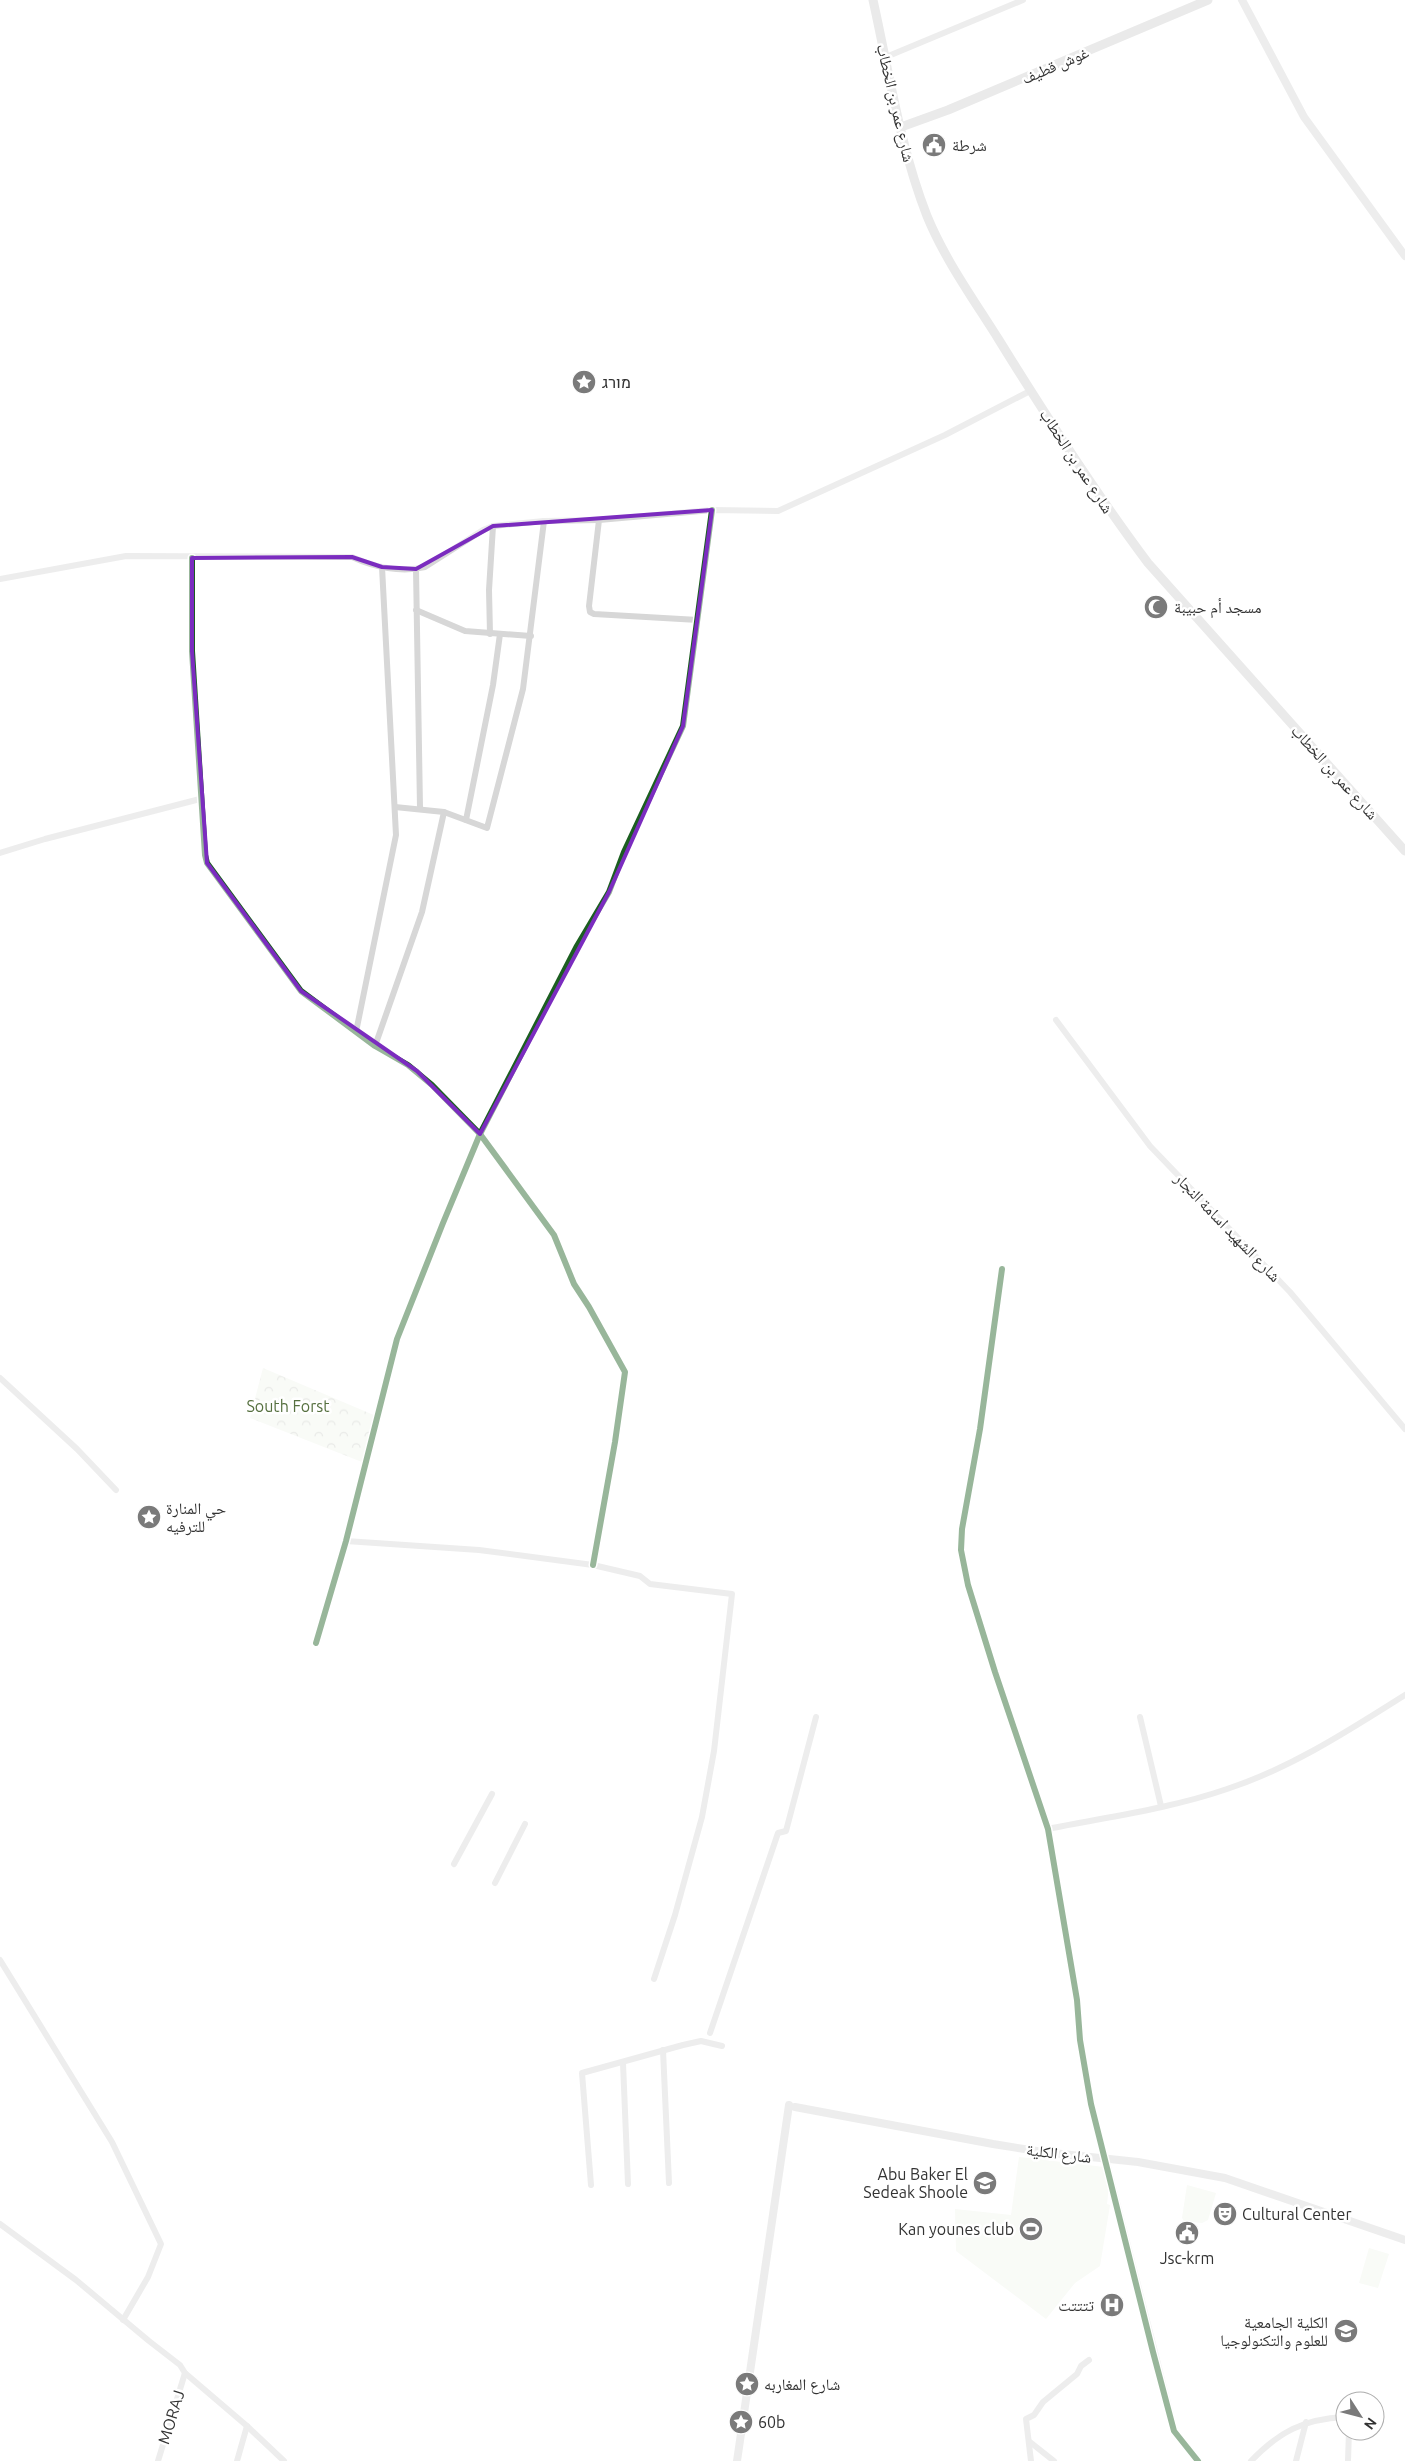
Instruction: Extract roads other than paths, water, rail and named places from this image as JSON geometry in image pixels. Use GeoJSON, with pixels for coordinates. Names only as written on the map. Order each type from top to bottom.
{"type":"FeatureCollection","features":[{"type":"Feature","properties":{"kind":"main road","name":"شارع عمر بن الخطاب"},"geometry":{"type":"LineString","coordinates":[[872,0],[901,127],[917,187],[943,249],[1030,391],[1110,513],[1148,563],[1405,852]]}},
{"type":"Feature","properties":{"kind":"main road","name":"غوش قطيف"},"geometry":{"type":"LineString","coordinates":[[901,127],[948,110],[1208,0]]}},
{"type":"Feature","properties":{"kind":"street"},"geometry":{"type":"LineString","coordinates":[[886,57],[1023,0]]}},
{"type":"Feature","properties":{"kind":"street"},"geometry":{"type":"LineString","coordinates":[[1242,0],[1304,117],[1405,256]]}},
{"type":"Feature","properties":{"kind":"street"},"geometry":{"type":"LineString","coordinates":[[0,579],[126,556],[192,558],[352,557],[382,566],[416,569],[425,567],[483,530],[493,526],[544,521],[599,520],[712,510],[778,511],[945,435],[1030,391]]}},
{"type":"Feature","properties":{"kind":"street"},"geometry":{"type":"LineString","coordinates":[[316,1643],[346,1541],[397,1339],[480,1134],[577,946],[609,892],[624,852],[683,726],[712,510]]}},
{"type":"Feature","properties":{"kind":"street"},"geometry":{"type":"LineString","coordinates":[[599,520],[589,606],[590,612],[594,614],[698,620]]}},
{"type":"Feature","properties":{"kind":"street"},"geometry":{"type":"LineString","coordinates":[[395,807],[420,808],[444,812],[487,828],[515,724],[531,636],[544,521]]}},
{"type":"Feature","properties":{"kind":"street"},"geometry":{"type":"LineString","coordinates":[[490,634],[489,590],[493,526]]}},
{"type":"Feature","properties":{"kind":"street"},"geometry":{"type":"LineString","coordinates":[[192,558],[192,643],[200,798],[207,863],[301,992],[375,1046],[417,1072],[480,1134],[554,1235],[574,1284],[578,1286],[590,1307],[624,1372],[615,1442],[593,1565]]}},
{"type":"Feature","properties":{"kind":"street"},"geometry":{"type":"LineString","coordinates":[[356,1032],[396,835],[382,566]]}},
{"type":"Feature","properties":{"kind":"street"},"geometry":{"type":"LineString","coordinates":[[416,569],[420,718],[420,808]]}},
{"type":"Feature","properties":{"kind":"street"},"geometry":{"type":"LineString","coordinates":[[416,610],[465,630],[490,634],[531,636]]}},
{"type":"Feature","properties":{"kind":"street"},"geometry":{"type":"LineString","coordinates":[[466,820],[493,685],[500,634]]}},
{"type":"Feature","properties":{"kind":"street"},"geometry":{"type":"LineString","coordinates":[[0,853],[44,839],[200,798]]}},
{"type":"Feature","properties":{"kind":"street"},"geometry":{"type":"LineString","coordinates":[[375,1046],[422,912],[444,812]]}},
{"type":"Feature","properties":{"kind":"street","name":"شارع الشهيد اسامة النجار"},"geometry":{"type":"LineString","coordinates":[[1056,1020],[1150,1146],[1290,1292],[1405,1429]]}},
{"type":"Feature","properties":{"kind":"street"},"geometry":{"type":"LineString","coordinates":[[1002,1269],[980,1429],[962,1530],[961,1550],[968,1585],[995,1672],[1048,1829],[1077,2000],[1085,2074],[1174,2431],[1198,2461]]}},
{"type":"Feature","properties":{"kind":"street"},"geometry":{"type":"LineString","coordinates":[[0,1378],[77,1448],[116,1490]]}},
{"type":"Feature","properties":{"kind":"street"},"geometry":{"type":"LineString","coordinates":[[346,1541],[479,1550],[593,1565],[640,1576],[650,1584],[732,1594],[716,1742],[702,1817],[675,1915],[654,1979]]}},
{"type":"Feature","properties":{"kind":"street"},"geometry":{"type":"LineString","coordinates":[[1048,1829],[1162,1806],[1225,1790],[1291,1763],[1405,1695]]}},
{"type":"Feature","properties":{"kind":"street"},"geometry":{"type":"LineString","coordinates":[[1140,1717],[1162,1806]]}},
{"type":"Feature","properties":{"kind":"street"},"geometry":{"type":"LineString","coordinates":[[710,2033],[778,1833],[786,1831],[816,1718]]}},
{"type":"Feature","properties":{"kind":"street"},"geometry":{"type":"LineString","coordinates":[[454,1864],[492,1794]]}},
{"type":"Feature","properties":{"kind":"street"},"geometry":{"type":"LineString","coordinates":[[495,1883],[525,1824]]}},
{"type":"Feature","properties":{"kind":"street"},"geometry":{"type":"LineString","coordinates":[[0,1960],[112,2142],[161,2244],[148,2277],[123,2320]]}},
{"type":"Feature","properties":{"kind":"street"},"geometry":{"type":"LineString","coordinates":[[591,2185],[582,2073],[702,2041],[722,2046]]}},
{"type":"Feature","properties":{"kind":"street"},"geometry":{"type":"LineString","coordinates":[[663,2050],[669,2184]]}},
{"type":"Feature","properties":{"kind":"street"},"geometry":{"type":"LineString","coordinates":[[623,2062],[628,2184]]}},
{"type":"Feature","properties":{"kind":"street","name":"شارع الكلية"},"geometry":{"type":"LineString","coordinates":[[737,2461],[792,2106],[993,2144],[1164,2166],[1225,2178],[1405,2240]]}},
{"type":"Feature","properties":{"kind":"street"},"geometry":{"type":"LineString","coordinates":[[0,2224],[46,2256],[180,2365],[185,2373],[247,2426],[284,2461]]}},
{"type":"Feature","properties":{"kind":"street"},"geometry":{"type":"LineString","coordinates":[[1032,2461],[1026,2419],[1034,2415],[1043,2402],[1077,2374],[1081,2366],[1089,2360]]}},
{"type":"Feature","properties":{"kind":"street","name":"MORAJ"},"geometry":{"type":"LineString","coordinates":[[158,2461],[185,2373]]}},
{"type":"Feature","properties":{"kind":"street"},"geometry":{"type":"LineString","coordinates":[[1251,2461],[1274,2438],[1306,2422],[1335,2418]]}},
{"type":"Feature","properties":{"kind":"street"},"geometry":{"type":"LineString","coordinates":[[1296,2461],[1306,2422]]}},
{"type":"Feature","properties":{"kind":"street"},"geometry":{"type":"LineString","coordinates":[[237,2461],[247,2426]]}},
{"type":"Feature","properties":{"kind":"street"},"geometry":{"type":"LineString","coordinates":[[1348,2461],[1349,2441]]}},
{"type":"Feature","properties":{"kind":"street"},"geometry":{"type":"LineString","coordinates":[[1030,2442],[1054,2461]]}},
{"type":"Feature","properties":{"kind":"place","name":"شرطة"},"geometry":{"type":"Point","coordinates":[934,145]}},
{"type":"Feature","properties":{"kind":"place","name":"מורג"},"geometry":{"type":"Point","coordinates":[584,382]}},
{"type":"Feature","properties":{"kind":"place","name":"مسجد أم حبيبة"},"geometry":{"type":"Point","coordinates":[1156,607]}},
{"type":"Feature","properties":{"kind":"place","name":"حي المنارة للترفيه"},"geometry":{"type":"Point","coordinates":[149,1517]}},
{"type":"Feature","properties":{"kind":"place","name":"Abu Baker El Sedeak Shoole"},"geometry":{"type":"Point","coordinates":[985,2183]}},
{"type":"Feature","properties":{"kind":"place","name":"Cultural Center"},"geometry":{"type":"Point","coordinates":[1225,2214]}},
{"type":"Feature","properties":{"kind":"place","name":"Kan younes club"},"geometry":{"type":"Point","coordinates":[1031,2229]}},
{"type":"Feature","properties":{"kind":"place","name":"Jsc-krm"},"geometry":{"type":"Point","coordinates":[1187,2233]}},
{"type":"Feature","properties":{"kind":"place","name":"تتتتت"},"geometry":{"type":"Point","coordinates":[1112,2305]}},
{"type":"Feature","properties":{"kind":"place","name":"الكلية الجامعية للعلوم والتكنولوجيا"},"geometry":{"type":"Point","coordinates":[1346,2331]}},
{"type":"Feature","properties":{"kind":"place","name":"شارع المغاربه"},"geometry":{"type":"Point","coordinates":[747,2384]}},
{"type":"Feature","properties":{"kind":"place","name":"60b"},"geometry":{"type":"Point","coordinates":[741,2422]}},
{"type":"Feature","properties":{"kind":"park label","name":"South Forst"},"geometry":{"type":"Point","coordinates":[288,1406]}}]}
